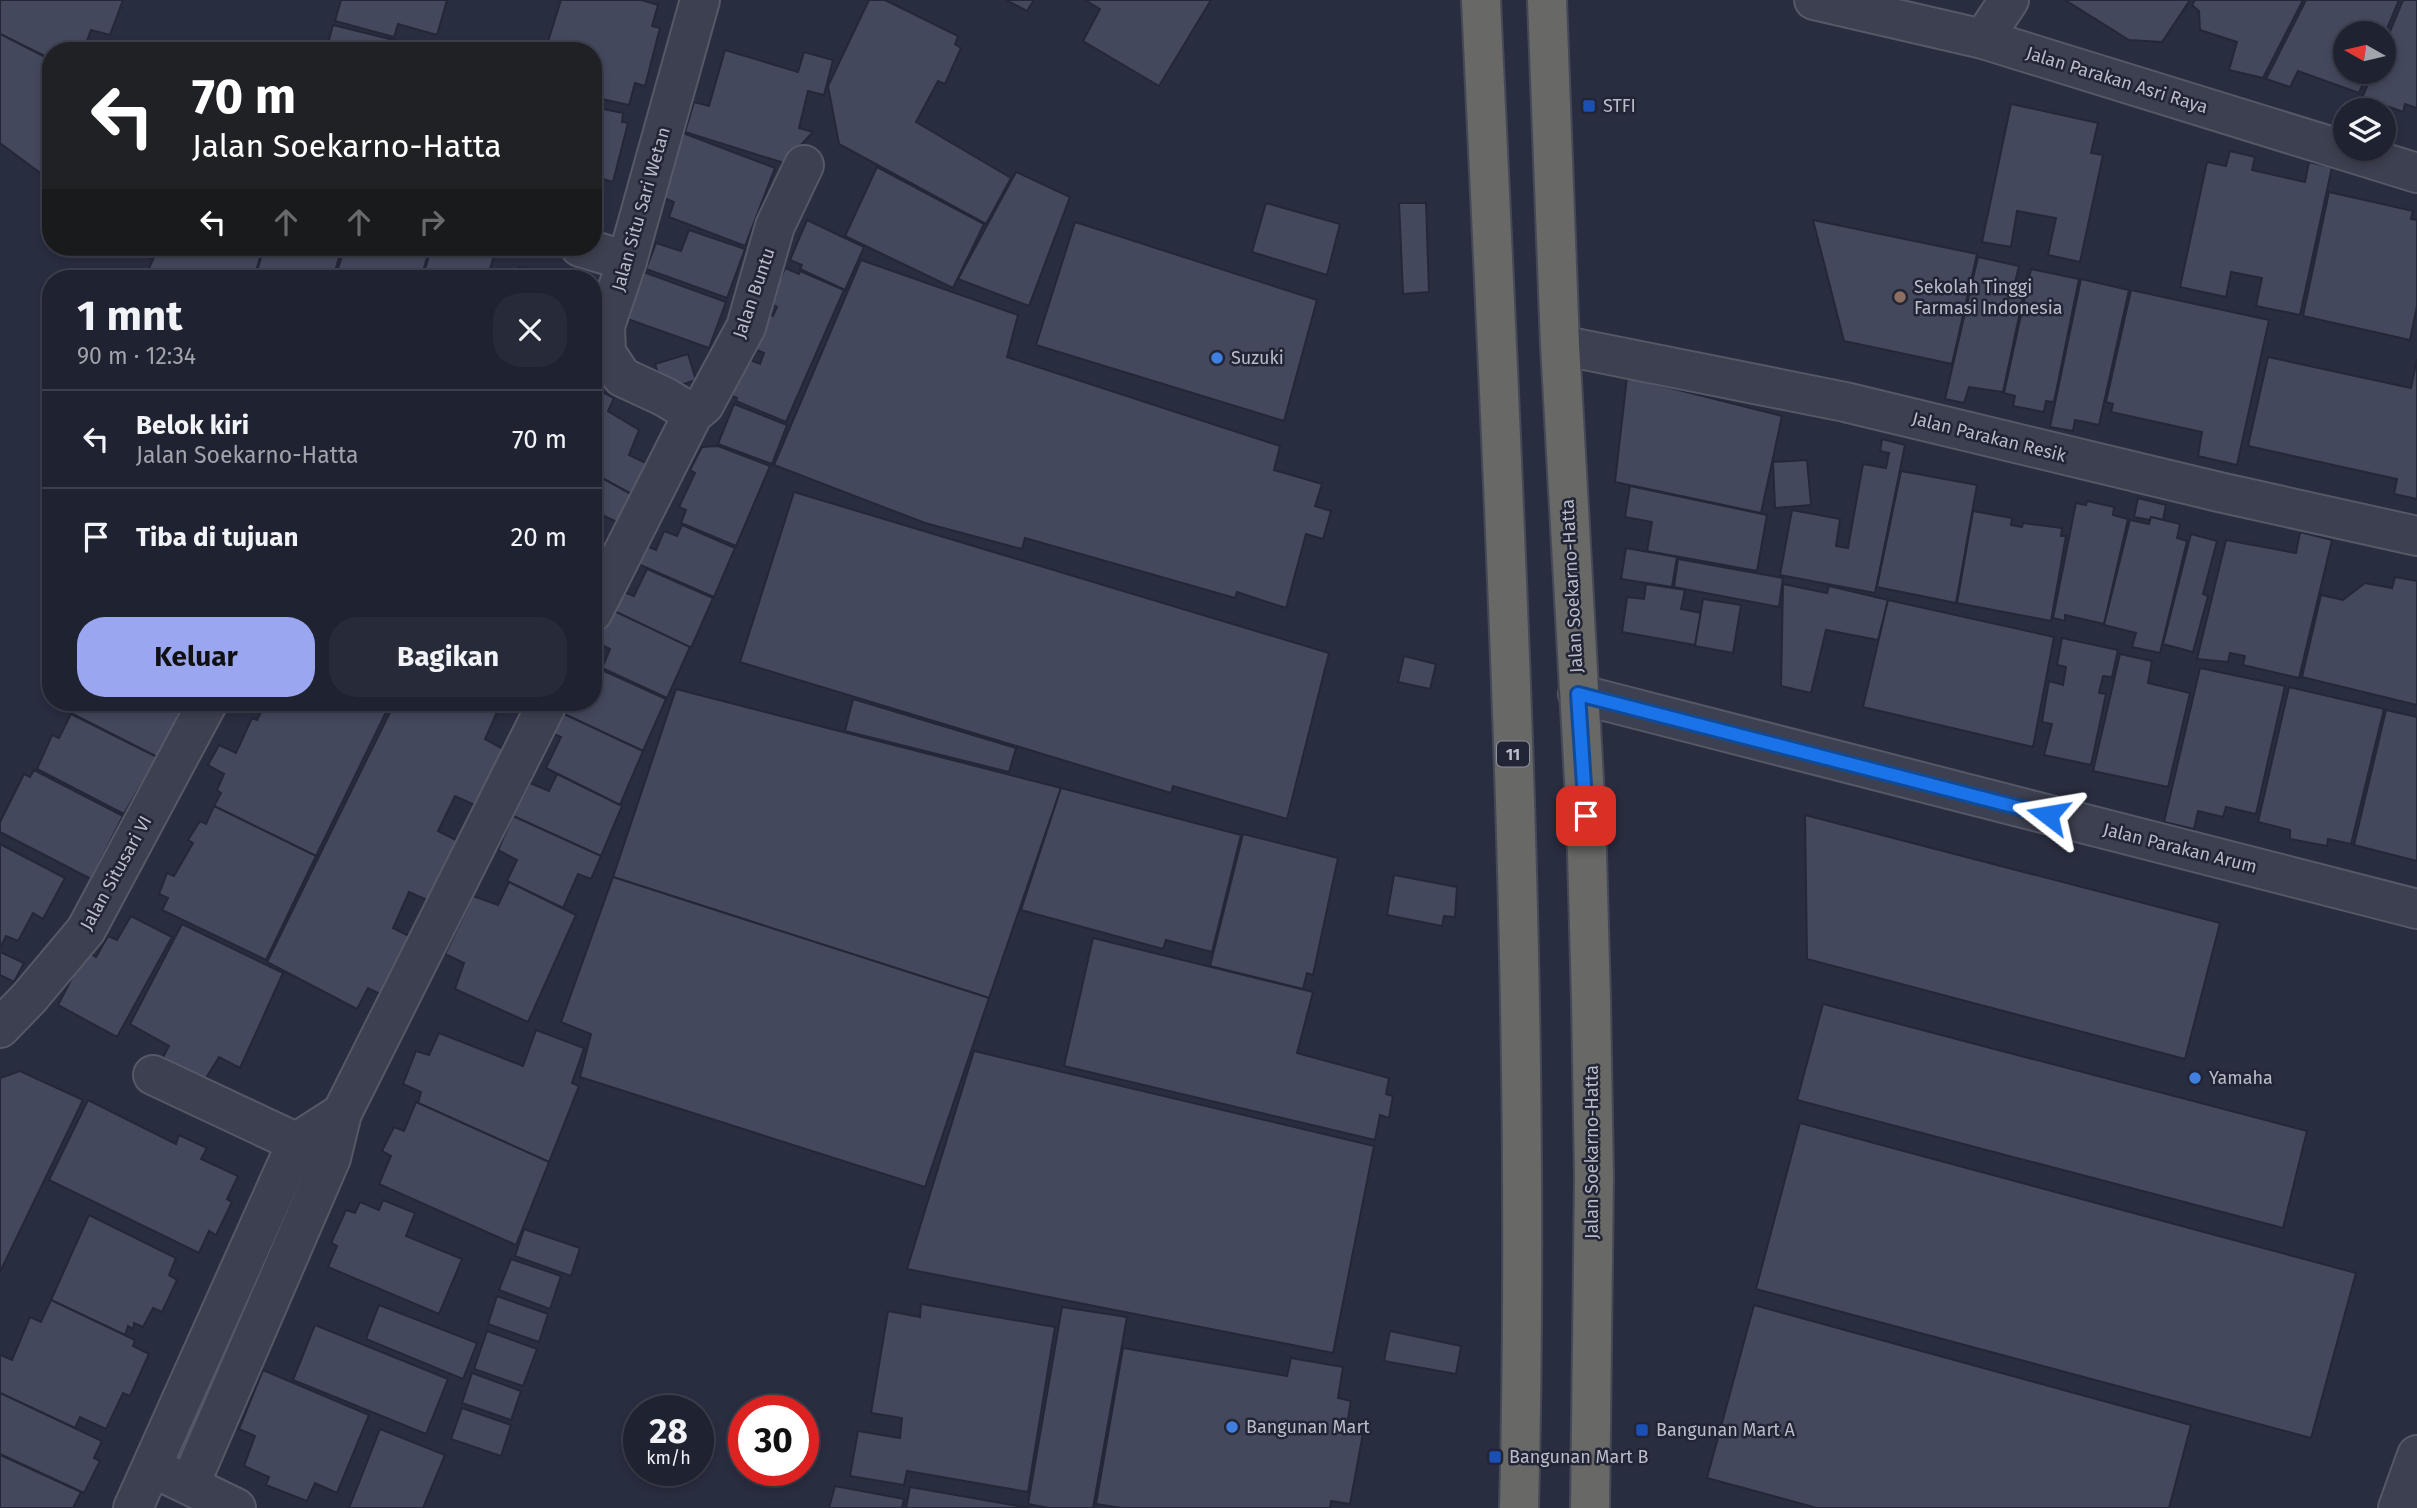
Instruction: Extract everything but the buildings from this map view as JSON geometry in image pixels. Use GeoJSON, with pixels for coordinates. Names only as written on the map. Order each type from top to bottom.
{"type":"FeatureCollection","features":[{"type":"Feature","properties":{"kind":"highway","name":"11"},"geometry":{"type":"LineString","coordinates":[[1481,0],[1512,696],[1523,1134],[1518,1508]]}},
{"type":"Feature","properties":{"kind":"highway","name":"Jalan Soekarno-Hatta"},"geometry":{"type":"LineString","coordinates":[[1547,0],[1560,345],[1586,816],[1594,1177],[1590,1508]]}},
{"type":"Feature","properties":{"kind":"street","name":"Jalan Situ Sari Wetan"},"geometry":{"type":"LineString","coordinates":[[693,414],[665,397],[622,377],[606,353],[605,326],[627,261],[701,0]]}},
{"type":"Feature","properties":{"kind":"street","name":"Jalan Parakan Asri Raya"},"geometry":{"type":"LineString","coordinates":[[1814,0],[1983,39],[2417,173]]}},
{"type":"Feature","properties":{"kind":"street"},"geometry":{"type":"LineString","coordinates":[[1983,39],[2009,0]]}},
{"type":"Feature","properties":{"kind":"street","name":"Jalan Buntu"},"geometry":{"type":"LineString","coordinates":[[602,594],[693,414],[704,405],[746,327],[775,226],[804,165]]}},
{"type":"Feature","properties":{"kind":"street"},"geometry":{"type":"LineString","coordinates":[[602,254],[627,261]]}},
{"type":"Feature","properties":{"kind":"street","name":"Jalan Parakan Resik"},"geometry":{"type":"LineString","coordinates":[[1560,345],[1845,402],[2219,492],[2417,536]]}},
{"type":"Feature","properties":{"kind":"street","name":"Jalan Parakan Arum"},"geometry":{"type":"LineString","coordinates":[[1578,694],[2417,909]]}},
{"type":"Feature","properties":{"kind":"street","name":"Jalan Situsari VI"},"geometry":{"type":"LineString","coordinates":[[0,1028],[86,930],[203,711]]}},
{"type":"Feature","properties":{"kind":"street"},"geometry":{"type":"LineString","coordinates":[[190,1484],[331,1158],[342,1113],[543,711]]}},
{"type":"Feature","properties":{"kind":"street"},"geometry":{"type":"LineString","coordinates":[[153,1075],[331,1158]]}},
{"type":"Feature","properties":{"kind":"street"},"geometry":{"type":"LineString","coordinates":[[133,1508],[297,1142],[342,1113]]}},
{"type":"Feature","properties":{"kind":"street"},"geometry":{"type":"LineString","coordinates":[[2398,1508],[2417,1455]]}},
{"type":"Feature","properties":{"kind":"street"},"geometry":{"type":"LineString","coordinates":[[152,1468],[236,1508]]}},
{"type":"Feature","properties":{"kind":"place","name":"STFI"},"geometry":{"type":"Point","coordinates":[1589,106]}},
{"type":"Feature","properties":{"kind":"place","name":"Sekolah Tinggi Farmasi Indonesia"},"geometry":{"type":"Point","coordinates":[1900,297]}},
{"type":"Feature","properties":{"kind":"place","name":"Suzuki"},"geometry":{"type":"Point","coordinates":[1217,358]}},
{"type":"Feature","properties":{"kind":"place","name":"Yamaha"},"geometry":{"type":"Point","coordinates":[2195,1078]}},
{"type":"Feature","properties":{"kind":"place","name":"Bangunan Mart"},"geometry":{"type":"Point","coordinates":[1232,1427]}},
{"type":"Feature","properties":{"kind":"place","name":"Bangunan Mart A"},"geometry":{"type":"Point","coordinates":[1642,1430]}},
{"type":"Feature","properties":{"kind":"place","name":"Bangunan Mart B"},"geometry":{"type":"Point","coordinates":[1495,1457]}},
{"type":"Feature","properties":{"kind":"route"},"geometry":{"type":"LineString","coordinates":[[1586,816],[1578,694],[2048,815]]}}]}
